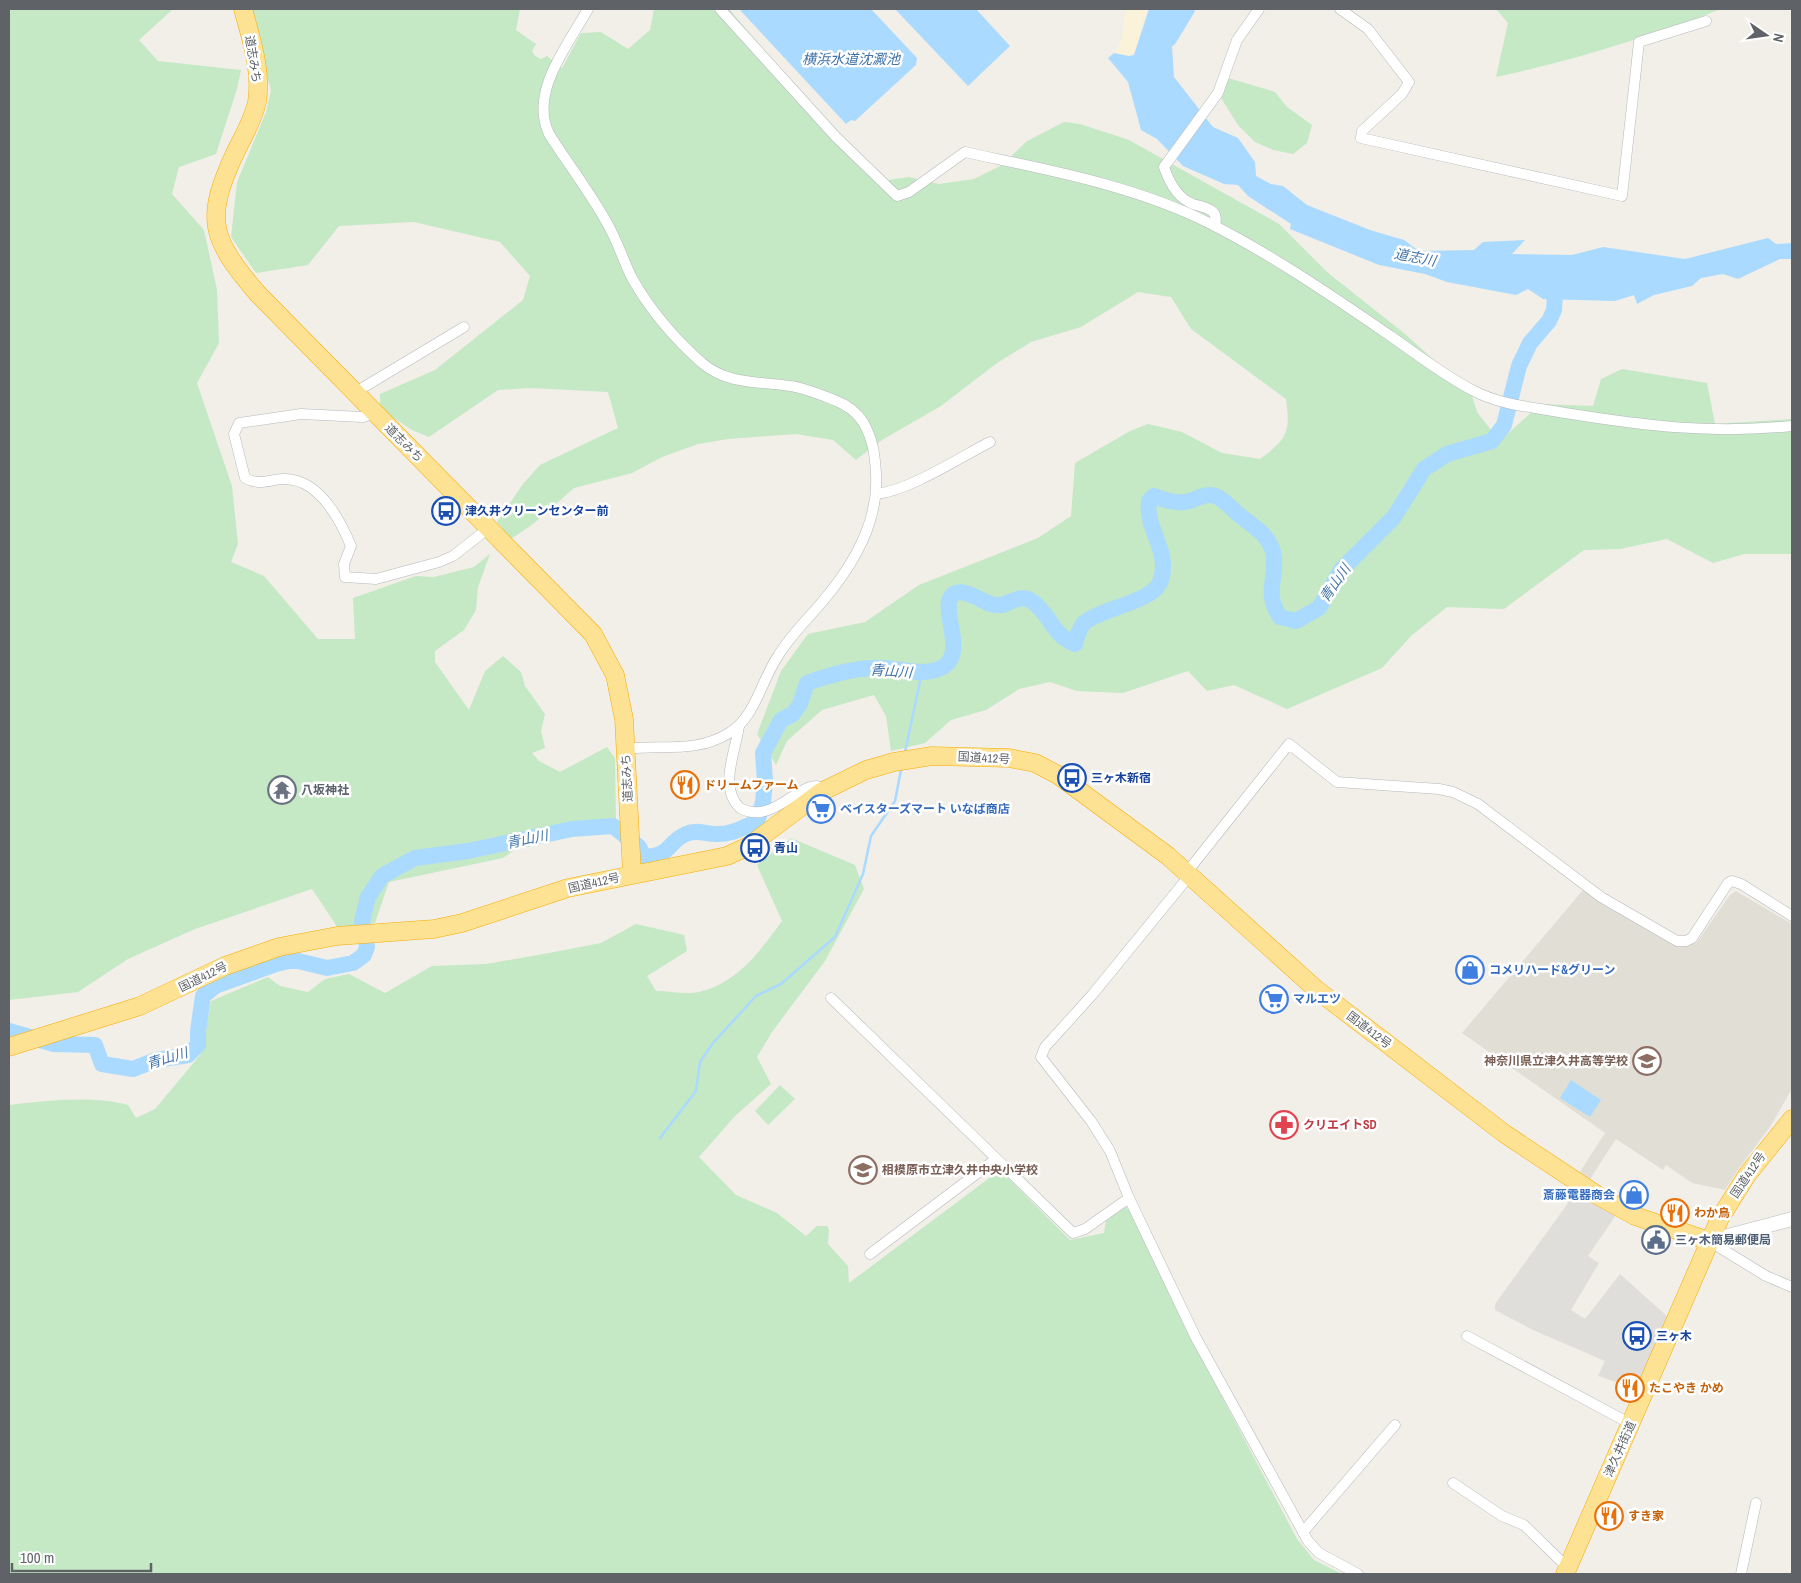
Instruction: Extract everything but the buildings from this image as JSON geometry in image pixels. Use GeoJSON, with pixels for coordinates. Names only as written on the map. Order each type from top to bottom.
{"type":"FeatureCollection","features":[{"type":"Feature","properties":{"kind":"highway","name":"道志みち"},"geometry":{"type":"LineString","coordinates":[[243,9],[255,54],[258,91],[253,115],[219,193],[216,224],[219,240],[235,268],[258,294],[354,393],[576,614],[601,647],[609,660],[619,689],[626,749],[632,874]]}},
{"type":"Feature","properties":{"kind":"highway","name":"国道412号"},"geometry":{"type":"LineString","coordinates":[[15,1045],[140,1006],[225,966],[279,947],[330,938],[434,929],[462,923],[568,888],[727,856],[749,846],[821,792],[866,770],[894,762],[932,756],[1009,758],[1035,763],[1058,775],[1188,874],[1317,990],[1505,1134],[1628,1212],[1709,1241],[1720,1218],[1747,1175],[1792,1119]]}},
{"type":"Feature","properties":{"kind":"highway","name":"津久井街道"},"geometry":{"type":"LineString","coordinates":[[1567,1571],[1709,1241]]}},
{"type":"Feature","properties":{"kind":"street"},"geometry":{"type":"LineString","coordinates":[[588,9],[548,83],[542,102],[544,118],[549,134],[607,223],[637,286],[664,323],[702,363],[718,373],[745,382],[798,387],[843,404],[863,422],[873,441],[877,494],[871,524],[856,553],[830,592],[778,655],[739,726],[730,769],[733,795],[740,808],[756,813],[776,806],[810,787],[817,786],[821,792]]}},
{"type":"Feature","properties":{"kind":"street"},"geometry":{"type":"LineString","coordinates":[[720,9],[836,138],[897,196],[909,192],[965,152],[1046,168],[1173,206],[1215,226],[1281,261],[1448,376],[1475,391],[1503,402],[1522,407],[1683,430],[1749,430],[1792,426]]}},
{"type":"Feature","properties":{"kind":"street"},"geometry":{"type":"LineString","coordinates":[[1215,226],[1216,218],[1212,210],[1192,204],[1174,189],[1164,167],[1218,93],[1240,33],[1259,9]]}},
{"type":"Feature","properties":{"kind":"street"},"geometry":{"type":"LineString","coordinates":[[1340,9],[1368,29],[1409,82],[1402,94],[1362,131],[1361,138],[1622,196],[1639,42],[1706,21]]}},
{"type":"Feature","properties":{"kind":"street"},"geometry":{"type":"LineString","coordinates":[[354,393],[464,327]]}},
{"type":"Feature","properties":{"kind":"street"},"geometry":{"type":"LineString","coordinates":[[374,413],[363,417],[301,414],[239,423],[234,434],[245,478],[255,483],[284,479],[297,481],[307,484],[320,494],[351,546],[344,564],[345,577],[376,579],[439,562],[453,556],[490,527]]}},
{"type":"Feature","properties":{"kind":"street"},"geometry":{"type":"LineString","coordinates":[[877,494],[893,490],[924,476],[990,442]]}},
{"type":"Feature","properties":{"kind":"street"},"geometry":{"type":"LineString","coordinates":[[626,749],[694,747],[718,739],[739,726]]}},
{"type":"Feature","properties":{"kind":"street"},"geometry":{"type":"LineString","coordinates":[[1358,1574],[1319,1553],[1303,1532],[1196,1338],[1129,1198],[1110,1151],[1090,1121],[1041,1057],[1045,1047],[1092,994],[1289,744],[1338,782],[1439,789],[1465,797],[1478,804],[1601,897],[1677,941],[1686,941],[1692,938],[1728,883],[1732,881],[1741,884],[1792,916]]}},
{"type":"Feature","properties":{"kind":"street"},"geometry":{"type":"LineString","coordinates":[[831,998],[1073,1233],[1086,1229],[1129,1198]]}},
{"type":"Feature","properties":{"kind":"street"},"geometry":{"type":"LineString","coordinates":[[870,1254],[996,1159]]}},
{"type":"Feature","properties":{"kind":"street"},"geometry":{"type":"LineString","coordinates":[[1709,1241],[1792,1218]]}},
{"type":"Feature","properties":{"kind":"street"},"geometry":{"type":"LineString","coordinates":[[1709,1241],[1766,1276],[1792,1287]]}},
{"type":"Feature","properties":{"kind":"street"},"geometry":{"type":"LineString","coordinates":[[1467,1336],[1631,1424]]}},
{"type":"Feature","properties":{"kind":"street"},"geometry":{"type":"LineString","coordinates":[[1303,1532],[1395,1425]]}},
{"type":"Feature","properties":{"kind":"street"},"geometry":{"type":"LineString","coordinates":[[1453,1483],[1502,1516],[1524,1525],[1567,1571]]}},
{"type":"Feature","properties":{"kind":"street"},"geometry":{"type":"LineString","coordinates":[[1741,1574],[1756,1503]]}},
{"type":"Feature","properties":{"kind":"shaded area","name":"神奈川県立津久井高等学校"},"geometry":{"type":"Polygon","coordinates":[[[1583,890],[1598,901],[1681,947],[1697,942],[1730,895],[1736,891],[1792,924],[1792,1089],[1770,1127],[1725,1190],[1692,1183],[1666,1165],[1663,1170],[1616,1139],[1590,1179],[1580,1172],[1605,1133],[1462,1033],[1583,890]]]}},
{"type":"Feature","properties":{"kind":"shaded area"},"geometry":{"type":"Polygon","coordinates":[[[1576,1192],[1616,1215],[1588,1256],[1599,1263],[1571,1310],[1585,1319],[1620,1274],[1668,1317],[1641,1382],[1625,1373],[1619,1383],[1598,1376],[1605,1361],[1533,1330],[1495,1310],[1495,1304],[1576,1192]]]}},
{"type":"Feature","properties":{"kind":"green space"},"geometry":{"type":"Polygon","coordinates":[[[9,9],[173,9],[139,40],[158,61],[241,70],[237,89],[216,154],[179,167],[172,194],[204,230],[217,290],[219,343],[197,383],[232,486],[238,544],[231,562],[264,576],[318,639],[355,639],[353,598],[416,576],[434,577],[474,567],[490,554],[478,587],[476,610],[464,630],[435,651],[435,662],[469,710],[485,671],[503,656],[521,672],[525,686],[545,714],[541,731],[545,748],[532,753],[539,761],[560,772],[607,747],[615,758],[616,822],[542,831],[503,858],[389,882],[375,923],[338,928],[312,889],[195,929],[128,959],[78,992],[9,1000],[9,9]]]}},
{"type":"Feature","properties":{"kind":"green space"},"geometry":{"type":"Polygon","coordinates":[[[246,9],[520,9],[516,30],[536,44],[532,51],[535,56],[541,59],[547,56],[562,68],[581,33],[601,32],[628,49],[650,30],[654,9],[729,9],[845,146],[888,180],[909,177],[939,184],[974,179],[1002,165],[1027,141],[1064,122],[1080,124],[1129,140],[1279,224],[1327,272],[1405,334],[1471,393],[1477,412],[1491,430],[1489,450],[1541,404],[1593,406],[1601,379],[1622,369],[1707,383],[1715,424],[1792,419],[1792,554],[1744,554],[1713,563],[1667,539],[1620,549],[1584,550],[1504,609],[1447,607],[1411,636],[1382,668],[1287,709],[1234,685],[1207,691],[1188,671],[1123,693],[1077,691],[1050,682],[1019,689],[986,710],[951,720],[925,743],[891,751],[886,716],[874,695],[822,710],[787,741],[776,765],[757,734],[781,671],[808,634],[865,622],[919,585],[1038,538],[1071,516],[1075,463],[1130,431],[1148,424],[1182,432],[1222,453],[1260,459],[1276,446],[1285,434],[1288,420],[1286,399],[1191,329],[1171,297],[1138,292],[1081,327],[1031,342],[997,363],[941,406],[882,440],[856,460],[833,440],[796,434],[728,439],[698,444],[662,457],[632,473],[574,488],[533,524],[511,539],[497,522],[523,484],[540,465],[618,428],[608,392],[530,388],[498,390],[429,437],[412,430],[380,409],[380,394],[435,370],[523,300],[530,276],[500,242],[414,222],[339,226],[308,265],[256,273],[231,237],[237,182],[266,112],[271,90],[246,9]]]}},
{"type":"Feature","properties":{"kind":"green space"},"geometry":{"type":"Polygon","coordinates":[[[1496,9],[1721,9],[1610,48],[1496,77],[1508,23],[1496,9]]]}},
{"type":"Feature","properties":{"kind":"green space"},"geometry":{"type":"Polygon","coordinates":[[[1218,75],[1275,92],[1287,107],[1312,125],[1307,143],[1293,154],[1273,150],[1255,142],[1238,125],[1221,98],[1218,75]]]}},
{"type":"Feature","properties":{"kind":"green space"},"geometry":{"type":"Polygon","coordinates":[[[791,838],[855,865],[864,889],[825,961],[772,1032],[757,1057],[771,1084],[735,1116],[699,1157],[736,1195],[777,1213],[806,1236],[817,1226],[827,1226],[829,1230],[828,1244],[848,1266],[849,1283],[1000,1170],[1070,1240],[1104,1233],[1106,1220],[1126,1207],[1133,1215],[1193,1342],[1297,1539],[1314,1560],[1342,1574],[9,1574],[9,1105],[69,1100],[100,1100],[128,1105],[136,1118],[155,1109],[201,1054],[211,1001],[268,977],[280,986],[308,992],[325,979],[349,974],[385,993],[432,966],[486,964],[601,943],[636,924],[684,935],[687,951],[647,976],[656,991],[694,993],[713,988],[737,973],[747,964],[782,921],[757,865],[791,838]]]}},
{"type":"Feature","properties":{"kind":"green space"},"geometry":{"type":"Polygon","coordinates":[[[780,1085],[795,1099],[768,1125],[755,1111],[780,1085]]]}},
{"type":"Feature","properties":{"kind":"sand"},"geometry":{"type":"Polygon","coordinates":[[[1126,9],[1149,9],[1143,21],[1136,51],[1129,56],[1114,53],[1122,37],[1126,9]]]}},
{"type":"Feature","properties":{"kind":"water","name":"横浜水道沈澱池"},"geometry":{"type":"Polygon","coordinates":[[[739,9],[871,9],[917,58],[916,65],[855,121],[851,120],[846,124],[739,9]]]}},
{"type":"Feature","properties":{"kind":"water","name":"横浜水道沈澱池"},"geometry":{"type":"Polygon","coordinates":[[[895,9],[976,9],[1010,46],[968,86],[895,9]]]}},
{"type":"Feature","properties":{"kind":"water"},"geometry":{"type":"Polygon","coordinates":[[[1149,9],[1184,9],[1172,46],[1174,77],[1213,127],[1238,138],[1255,162],[1256,176],[1271,184],[1283,186],[1307,205],[1370,230],[1404,240],[1419,251],[1474,250],[1483,242],[1525,240],[1512,254],[1572,255],[1603,247],[1685,259],[1768,238],[1776,244],[1792,243],[1792,259],[1780,259],[1738,279],[1723,274],[1701,278],[1692,286],[1654,295],[1637,304],[1634,295],[1615,301],[1543,299],[1528,289],[1516,295],[1447,282],[1425,274],[1379,265],[1290,229],[1291,224],[1248,196],[1238,185],[1224,184],[1183,166],[1157,139],[1141,130],[1128,82],[1108,58],[1114,53],[1134,55],[1149,9]]]}},
{"type":"Feature","properties":{"kind":"water"},"geometry":{"type":"Polygon","coordinates":[[[1571,1080],[1601,1100],[1590,1117],[1560,1098],[1571,1080]]]}},
{"type":"Feature","properties":{"kind":"waterway","name":"道志川"},"geometry":{"type":"LineString","coordinates":[[1169,39],[1187,9]]}},
{"type":"Feature","properties":{"kind":"waterway","name":"青山川"},"geometry":{"type":"LineString","coordinates":[[9,1031],[54,1044],[95,1045],[102,1064],[133,1069],[156,1060],[188,1055],[198,1045],[203,996],[215,986],[276,964],[294,960],[327,968],[353,963],[364,955],[367,947],[362,921],[368,897],[382,876],[415,858],[468,851],[572,829],[613,826],[639,847],[644,857],[660,854],[686,834],[697,832],[726,833],[757,822],[763,802],[765,781],[763,753],[781,720],[793,714],[800,704],[807,683],[853,670],[888,668],[926,672],[941,668],[949,661],[953,652],[949,617],[950,598],[960,592],[994,605],[1023,598],[1028,599],[1044,612],[1061,635],[1075,644],[1079,630],[1084,623],[1091,618],[1147,595],[1160,582],[1163,561],[1149,512],[1149,501],[1154,496],[1180,502],[1214,495],[1256,528],[1266,538],[1273,550],[1272,594],[1275,609],[1280,617],[1296,621],[1319,608],[1341,570],[1394,517],[1424,469],[1447,454],[1492,441],[1504,425],[1519,366],[1530,343],[1549,321],[1554,310],[1556,278]]}},
{"type":"Feature","properties":{"kind":"waterway"},"geometry":{"type":"LineString","coordinates":[[905,752],[922,672]]}},
{"type":"Feature","properties":{"kind":"waterway"},"geometry":{"type":"LineString","coordinates":[[660,1138],[696,1091],[700,1062],[713,1043],[756,996],[781,984],[835,937],[863,874],[871,836],[895,801],[901,770]]}},
{"type":"Feature","properties":{"kind":"place","name":"津久井クリーンセンター前"},"geometry":{"type":"Point","coordinates":[446,511]}},
{"type":"Feature","properties":{"kind":"place","name":"三ヶ木新宿"},"geometry":{"type":"Point","coordinates":[1072,778]}},
{"type":"Feature","properties":{"kind":"place","name":"ドリームファーム"},"geometry":{"type":"Point","coordinates":[685,785]}},
{"type":"Feature","properties":{"kind":"place","name":"八坂神社"},"geometry":{"type":"Point","coordinates":[282,790]}},
{"type":"Feature","properties":{"kind":"place","name":"ベイスターズマート いなば商店"},"geometry":{"type":"Point","coordinates":[821,809]}},
{"type":"Feature","properties":{"kind":"place","name":"青山"},"geometry":{"type":"Point","coordinates":[755,848]}},
{"type":"Feature","properties":{"kind":"place","name":"コメリハード&グリーン"},"geometry":{"type":"Point","coordinates":[1470,970]}},
{"type":"Feature","properties":{"kind":"place","name":"マルエツ"},"geometry":{"type":"Point","coordinates":[1274,999]}},
{"type":"Feature","properties":{"kind":"place","name":"神奈川県立津久井高等学校"},"geometry":{"type":"Point","coordinates":[1647,1061]}},
{"type":"Feature","properties":{"kind":"place","name":"クリエイトSD"},"geometry":{"type":"Point","coordinates":[1284,1125]}},
{"type":"Feature","properties":{"kind":"place","name":"相模原市立津久井中央小学校"},"geometry":{"type":"Point","coordinates":[863,1170]}},
{"type":"Feature","properties":{"kind":"place","name":"斎藤電器商会"},"geometry":{"type":"Point","coordinates":[1634,1195]}},
{"type":"Feature","properties":{"kind":"place","name":"わか鳥"},"geometry":{"type":"Point","coordinates":[1675,1213]}},
{"type":"Feature","properties":{"kind":"place","name":"三ヶ木簡易郵便局"},"geometry":{"type":"Point","coordinates":[1656,1240]}},
{"type":"Feature","properties":{"kind":"place","name":"三ヶ木"},"geometry":{"type":"Point","coordinates":[1637,1336]}},
{"type":"Feature","properties":{"kind":"place","name":"たこやき かめ"},"geometry":{"type":"Point","coordinates":[1630,1388]}},
{"type":"Feature","properties":{"kind":"place","name":"すき家"},"geometry":{"type":"Point","coordinates":[1609,1516]}}]}
